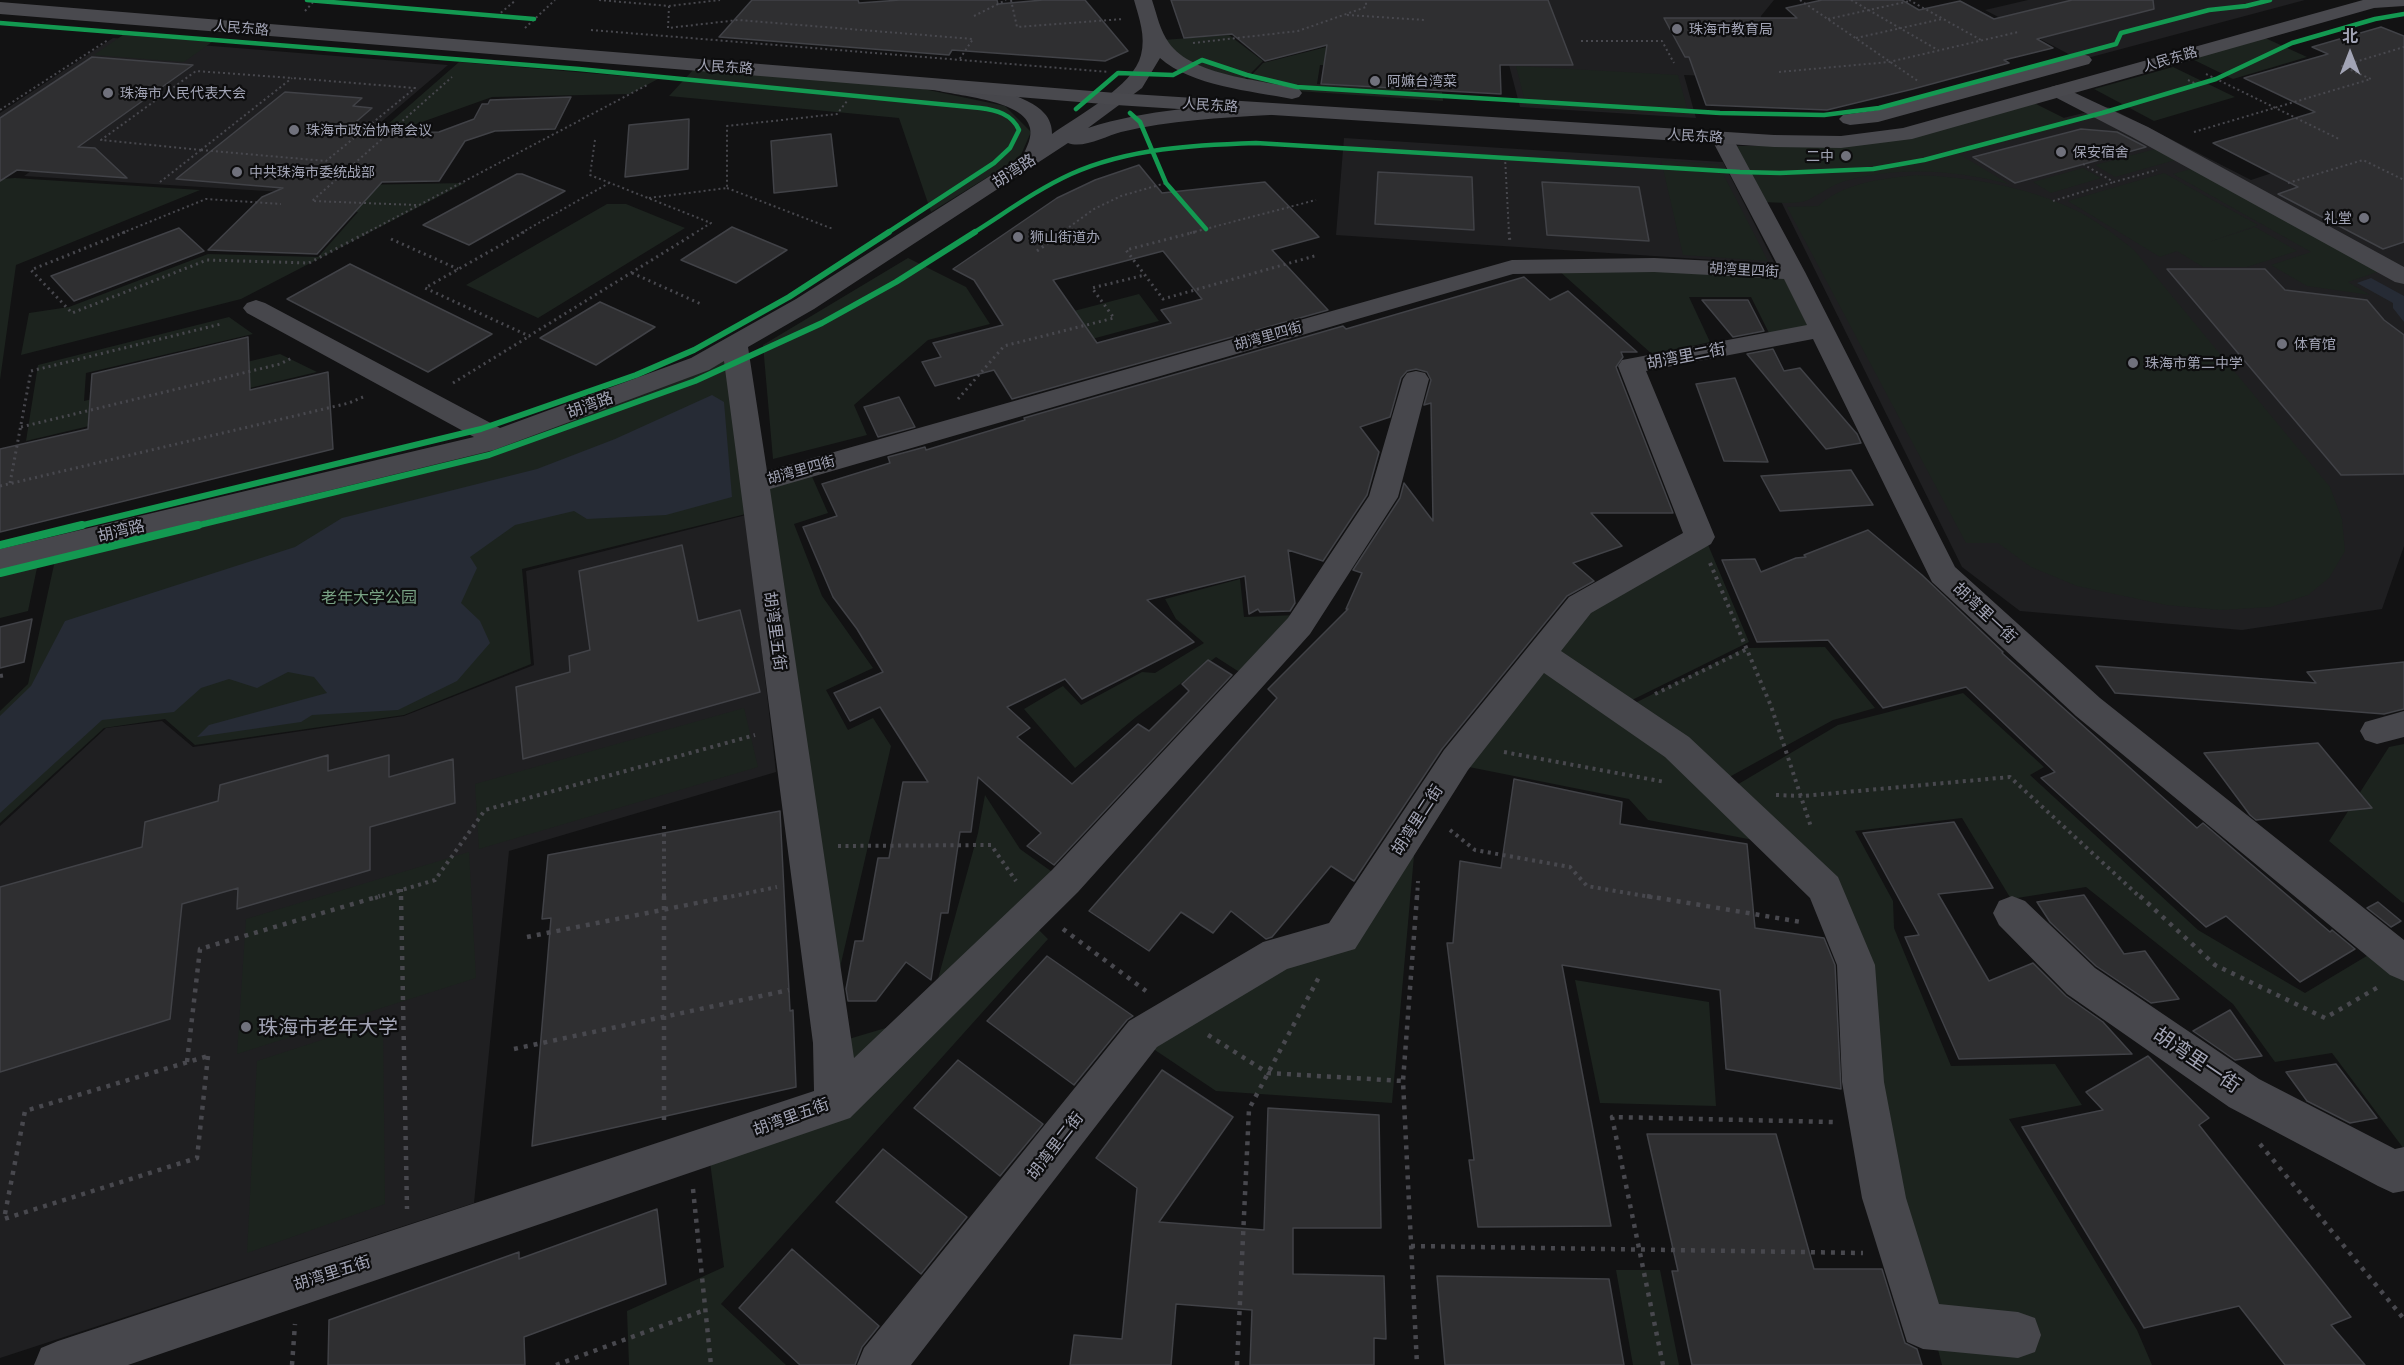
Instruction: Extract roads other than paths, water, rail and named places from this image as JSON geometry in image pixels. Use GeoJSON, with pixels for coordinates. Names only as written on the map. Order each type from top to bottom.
{"type":"FeatureCollection","features":[{"type":"Feature","properties":{"kind":"main road","name":"人民东路"},"geometry":{"type":"LineString","coordinates":[[102,0],[524,26],[957,64],[1135,84],[1754,122],[1818,123],[1878,116],[2280,2]]}},
{"type":"Feature","properties":{"kind":"main road","name":"人民东路"},"geometry":{"type":"LineString","coordinates":[[0,8],[1116,99],[1722,138],[1841,142],[1894,135],[2373,3],[2402,0]]}},
{"type":"Feature","properties":{"kind":"street"},"geometry":{"type":"LineString","coordinates":[[1135,84],[1151,57],[1148,16]]}},
{"type":"Feature","properties":{"kind":"street"},"geometry":{"type":"LineString","coordinates":[[1148,16],[1166,52],[1182,64],[1240,82],[1292,93]]}},
{"type":"Feature","properties":{"kind":"street"},"geometry":{"type":"LineString","coordinates":[[920,82],[1011,101],[1034,113],[1039,118],[1041,131],[1034,158]]}},
{"type":"Feature","properties":{"kind":"street","name":"胡湾路"},"geometry":{"type":"LineString","coordinates":[[0,561],[498,439],[700,364],[805,304],[1034,158],[1135,84]]}},
{"type":"Feature","properties":{"kind":"street"},"geometry":{"type":"LineString","coordinates":[[2058,91],[2191,160],[2404,277]]}},
{"type":"Feature","properties":{"kind":"street"},"geometry":{"type":"LineString","coordinates":[[1034,158],[1098,131],[1140,122],[1271,109]]}},
{"type":"Feature","properties":{"kind":"street","name":"胡湾里一街"},"geometry":{"type":"LineString","coordinates":[[1722,138],[1793,272],[1943,574],[2088,707],[2394,973]]}},
{"type":"Feature","properties":{"kind":"street","name":"胡湾里四街"},"geometry":{"type":"LineString","coordinates":[[754,484],[1512,267],[1654,265],[1793,272]]}},
{"type":"Feature","properties":{"kind":"street"},"geometry":{"type":"LineString","coordinates":[[256,308],[498,439]]}},
{"type":"Feature","properties":{"kind":"street","name":"胡湾里二街"},"geometry":{"type":"LineString","coordinates":[[881,1365],[1143,1034],[1277,954],[1341,937],[1468,746],[1580,605],[1700,537],[1631,366],[1820,330]]}},
{"type":"Feature","properties":{"kind":"street","name":"胡湾里五街"},"geometry":{"type":"LineString","coordinates":[[58,1365],[835,1104],[833,1043],[735,344]]}},
{"type":"Feature","properties":{"kind":"street"},"geometry":{"type":"LineString","coordinates":[[835,1104],[1065,881],[1299,626],[1383,497],[1416,379]]}},
{"type":"Feature","properties":{"kind":"street"},"geometry":{"type":"LineString","coordinates":[[1540,654],[1677,747],[1825,888],[1856,965],[1863,1082],[1884,1198],[1923,1326],[2018,1335]]}},
{"type":"Feature","properties":{"kind":"street","name":"胡湾里一街"},"geometry":{"type":"LineString","coordinates":[[2012,913],[2081,981],[2244,1092],[2393,1171],[2404,1169]]}},
{"type":"Feature","properties":{"kind":"place","name":"珠海市教育局"},"geometry":{"type":"Point","coordinates":[1677,29]}},
{"type":"Feature","properties":{"kind":"place","name":"阿嫲台湾菜"},"geometry":{"type":"Point","coordinates":[1375,81]}},
{"type":"Feature","properties":{"kind":"place","name":"珠海市人民代表大会"},"geometry":{"type":"Point","coordinates":[108,93]}},
{"type":"Feature","properties":{"kind":"place","name":"珠海市政治协商会议"},"geometry":{"type":"Point","coordinates":[294,130]}},
{"type":"Feature","properties":{"kind":"place","name":"保安宿舍"},"geometry":{"type":"Point","coordinates":[2061,152]}},
{"type":"Feature","properties":{"kind":"place","name":"二中"},"geometry":{"type":"Point","coordinates":[1846,156]}},
{"type":"Feature","properties":{"kind":"place","name":"中共珠海市委统战部"},"geometry":{"type":"Point","coordinates":[237,172]}},
{"type":"Feature","properties":{"kind":"place","name":"礼堂"},"geometry":{"type":"Point","coordinates":[2364,218]}},
{"type":"Feature","properties":{"kind":"place","name":"狮山街道办"},"geometry":{"type":"Point","coordinates":[1018,237]}},
{"type":"Feature","properties":{"kind":"place","name":"体育馆"},"geometry":{"type":"Point","coordinates":[2282,344]}},
{"type":"Feature","properties":{"kind":"place","name":"珠海市第二中学"},"geometry":{"type":"Point","coordinates":[2133,363]}},
{"type":"Feature","properties":{"kind":"place","name":"珠海市老年大学"},"geometry":{"type":"Point","coordinates":[246,1027]}},
{"type":"Feature","properties":{"kind":"park label","name":"老年大学公园"},"geometry":{"type":"Point","coordinates":[369,598]}}]}
